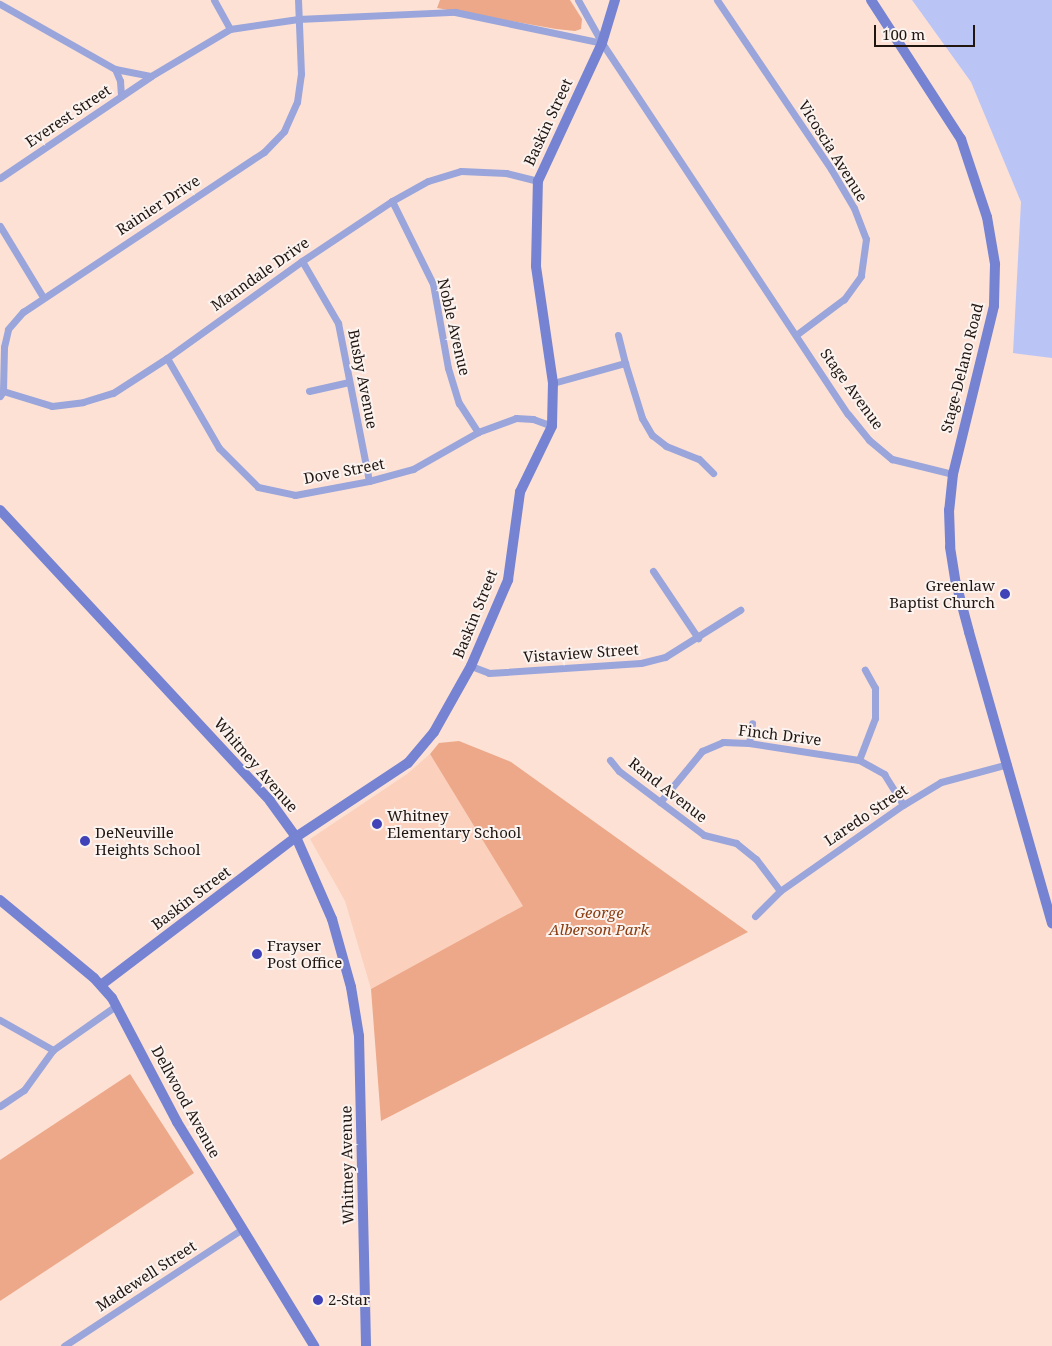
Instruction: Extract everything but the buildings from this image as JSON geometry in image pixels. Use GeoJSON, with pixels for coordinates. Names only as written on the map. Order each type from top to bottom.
{"type":"FeatureCollection","features":[{"type":"Feature","properties":{"kind":"main road","name":"Baskin Street"},"geometry":{"type":"LineString","coordinates":[[101,985],[296,837],[408,763],[434,732],[471,666],[508,580],[520,492],[552,426],[553,383],[536,266],[538,181],[602,43],[615,0]]}},
{"type":"Feature","properties":{"kind":"main road","name":"Stage-Delano Road"},"geometry":{"type":"LineString","coordinates":[[871,0],[961,139],[987,217],[995,264],[994,306],[953,474]]}},
{"type":"Feature","properties":{"kind":"main road"},"geometry":{"type":"LineString","coordinates":[[953,474],[949,510],[950,539],[956,583],[1052,923]]}},
{"type":"Feature","properties":{"kind":"main road","name":"Whitney Avenue"},"geometry":{"type":"LineString","coordinates":[[0,510],[254,782],[296,837],[332,919],[351,987],[359,1036],[366,1346]]}},
{"type":"Feature","properties":{"kind":"main road","name":"Dellwood Avenue"},"geometry":{"type":"LineString","coordinates":[[0,900],[101,985],[117,1005],[177,1122],[314,1346]]}},
{"type":"Feature","properties":{"kind":"street"},"geometry":{"type":"LineString","coordinates":[[214,0],[230,29],[298,19],[455,12],[602,43]]}},
{"type":"Feature","properties":{"kind":"street","name":"Rainier Drive"},"geometry":{"type":"LineString","coordinates":[[2,393],[4,347],[8,329],[23,312],[264,152],[284,131],[297,102],[299,83],[298,0]]}},
{"type":"Feature","properties":{"kind":"street","name":"Stage Avenue"},"geometry":{"type":"LineString","coordinates":[[578,0],[602,43],[848,414],[869,440],[892,459],[953,474]]}},
{"type":"Feature","properties":{"kind":"street","name":"Vicoscia Avenue"},"geometry":{"type":"LineString","coordinates":[[718,0],[831,169],[854,208],[866,239],[861,276],[856,283],[844,299],[796,335]]}},
{"type":"Feature","properties":{"kind":"street"},"geometry":{"type":"LineString","coordinates":[[0,4],[115,69],[151,76]]}},
{"type":"Feature","properties":{"kind":"street","name":"Everest Street"},"geometry":{"type":"LineString","coordinates":[[0,178],[151,76],[230,29]]}},
{"type":"Feature","properties":{"kind":"street"},"geometry":{"type":"LineString","coordinates":[[115,69],[120,81],[121,96]]}},
{"type":"Feature","properties":{"kind":"street","name":"Manndale Drive"},"geometry":{"type":"LineString","coordinates":[[2,393],[52,406],[83,402],[113,393],[167,358],[302,260],[392,201],[428,181],[461,172],[506,173],[538,181]]}},
{"type":"Feature","properties":{"kind":"street","name":"Noble Avenue"},"geometry":{"type":"LineString","coordinates":[[392,201],[433,284],[448,368],[459,404],[478,432]]}},
{"type":"Feature","properties":{"kind":"street"},"geometry":{"type":"LineString","coordinates":[[0,226],[43,298]]}},
{"type":"Feature","properties":{"kind":"street","name":"Busby Avenue"},"geometry":{"type":"LineString","coordinates":[[302,260],[338,323],[369,482]]}},
{"type":"Feature","properties":{"kind":"street"},"geometry":{"type":"LineString","coordinates":[[618,335],[642,418],[652,435],[666,446],[699,458],[713,473]]}},
{"type":"Feature","properties":{"kind":"street","name":"Dove Street"},"geometry":{"type":"LineString","coordinates":[[167,358],[219,448],[258,487],[295,495],[369,482],[413,470],[478,432],[516,418],[533,419],[552,426]]}},
{"type":"Feature","properties":{"kind":"street"},"geometry":{"type":"LineString","coordinates":[[553,383],[626,363]]}},
{"type":"Feature","properties":{"kind":"street"},"geometry":{"type":"LineString","coordinates":[[309,391],[349,382]]}},
{"type":"Feature","properties":{"kind":"street"},"geometry":{"type":"LineString","coordinates":[[653,571],[698,638]]}},
{"type":"Feature","properties":{"kind":"street","name":"Vistaview Street"},"geometry":{"type":"LineString","coordinates":[[471,666],[489,672],[641,663],[665,657],[740,610]]}},
{"type":"Feature","properties":{"kind":"street"},"geometry":{"type":"LineString","coordinates":[[858,760],[875,718],[876,688],[866,670]]}},
{"type":"Feature","properties":{"kind":"street"},"geometry":{"type":"LineString","coordinates":[[749,743],[752,723]]}},
{"type":"Feature","properties":{"kind":"street","name":"Finch Drive"},"geometry":{"type":"LineString","coordinates":[[660,802],[702,751],[723,742],[749,743],[858,760],[884,774],[903,805]]}},
{"type":"Feature","properties":{"kind":"street","name":"Rand Avenue"},"geometry":{"type":"LineString","coordinates":[[610,760],[620,771],[704,835],[736,843],[756,859],[780,891]]}},
{"type":"Feature","properties":{"kind":"street","name":"Laredo Street"},"geometry":{"type":"LineString","coordinates":[[755,916],[780,891],[903,805],[941,782],[1008,764]]}},
{"type":"Feature","properties":{"kind":"street"},"geometry":{"type":"LineString","coordinates":[[0,1106],[24,1090],[53,1050],[117,1005]]}},
{"type":"Feature","properties":{"kind":"street"},"geometry":{"type":"LineString","coordinates":[[0,1020],[53,1050]]}},
{"type":"Feature","properties":{"kind":"street","name":"Madewell Street"},"geometry":{"type":"LineString","coordinates":[[64,1346],[242,1229]]}},
{"type":"Feature","properties":{"kind":"shaded area"},"geometry":{"type":"Polygon","coordinates":[[[430,754],[524,906],[371,989],[345,901],[310,839],[407,774],[430,754]]]}},
{"type":"Feature","properties":{"kind":"green space"},"geometry":{"type":"Polygon","coordinates":[[[440,0],[570,0],[582,19],[581,29],[575,31],[556,29],[437,8],[440,0]]]}},
{"type":"Feature","properties":{"kind":"green space","name":"George Alberson Park"},"geometry":{"type":"Polygon","coordinates":[[[459,741],[511,762],[748,932],[381,1121],[371,989],[523,906],[430,754],[439,743],[459,741]]]}},
{"type":"Feature","properties":{"kind":"green space"},"geometry":{"type":"Polygon","coordinates":[[[130,1074],[194,1173],[0,1301],[0,1160],[130,1074]]]}},
{"type":"Feature","properties":{"kind":"water"},"geometry":{"type":"Polygon","coordinates":[[[912,0],[1052,0],[1052,358],[1013,353],[1021,202],[971,82],[912,0]]]}},
{"type":"Feature","properties":{"kind":"place","name":"Greenlaw Baptist Church"},"geometry":{"type":"Point","coordinates":[1005,594]}},
{"type":"Feature","properties":{"kind":"place","name":"Whitney Elementary School"},"geometry":{"type":"Point","coordinates":[377,824]}},
{"type":"Feature","properties":{"kind":"place","name":"DeNeuville Heights School"},"geometry":{"type":"Point","coordinates":[85,841]}},
{"type":"Feature","properties":{"kind":"place","name":"Frayser Post Office"},"geometry":{"type":"Point","coordinates":[257,954]}},
{"type":"Feature","properties":{"kind":"place","name":"2-Star"},"geometry":{"type":"Point","coordinates":[318,1300]}}]}
